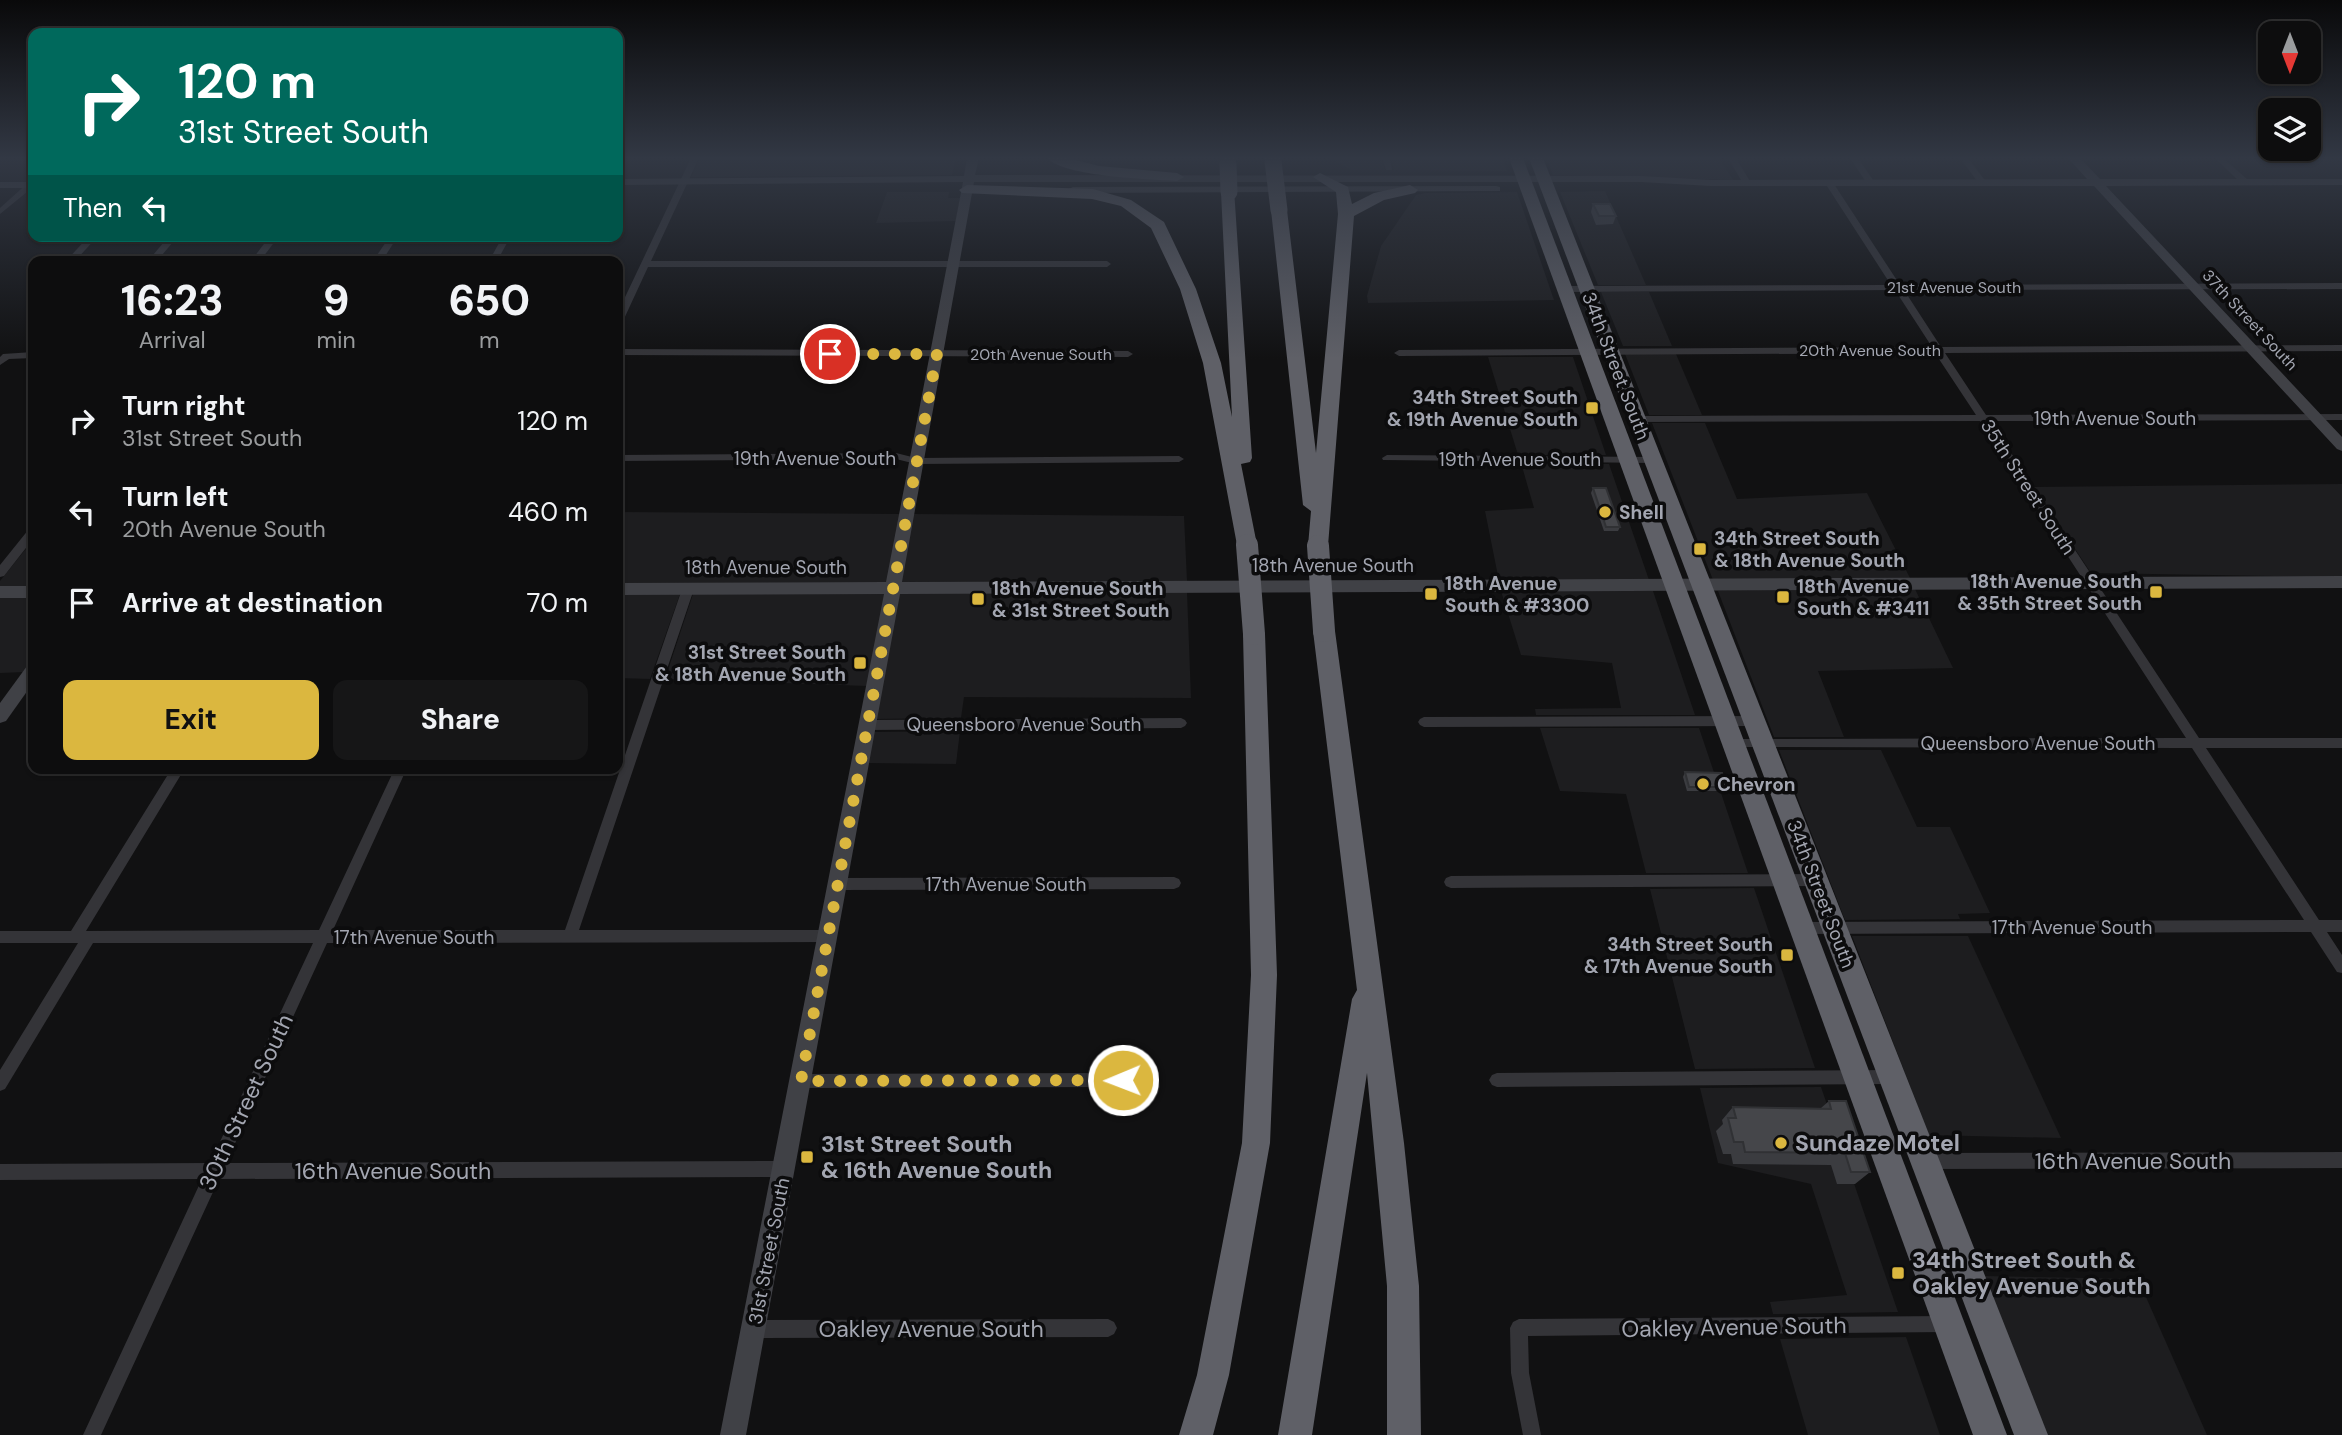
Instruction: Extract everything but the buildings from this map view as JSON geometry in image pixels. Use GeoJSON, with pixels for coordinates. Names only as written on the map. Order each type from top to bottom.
{"type":"FeatureCollection","features":[{"type":"Feature","properties":{"kind":"highway"},"geometry":{"type":"LineString","coordinates":[[1158,225],[1188,289],[1208,350],[1247,545]]}},
{"type":"Feature","properties":{"kind":"highway"},"geometry":{"type":"LineString","coordinates":[[1196,1435],[1213,1375],[1256,1143],[1264,975],[1254,634],[1231,225]]}},
{"type":"Feature","properties":{"kind":"highway"},"geometry":{"type":"LineString","coordinates":[[1281,225],[1318,546],[1324,631],[1390,1143],[1403,1286],[1404,1435]]}},
{"type":"Feature","properties":{"kind":"highway"},"geometry":{"type":"LineString","coordinates":[[1318,546],[1345,225]]}},
{"type":"Feature","properties":{"kind":"highway","name":"34th Street South"},"geometry":{"type":"LineString","coordinates":[[1541,225],[1990,1435]]}},
{"type":"Feature","properties":{"kind":"highway","name":"34th Street South"},"geometry":{"type":"LineString","coordinates":[[1561,225],[2031,1435]]}},
{"type":"Feature","properties":{"kind":"highway"},"geometry":{"type":"LineString","coordinates":[[1295,1435],[1369,972]]}},
{"type":"Feature","properties":{"kind":"street"},"geometry":{"type":"LineString","coordinates":[[623,310],[663,225]]}},
{"type":"Feature","properties":{"kind":"street","name":"31st Street South"},"geometry":{"type":"LineString","coordinates":[[733,1435],[961,225]]}},
{"type":"Feature","properties":{"kind":"street","name":"35th Street South"},"geometry":{"type":"LineString","coordinates":[[1856,225],[2342,967]]}},
{"type":"Feature","properties":{"kind":"street","name":"37th Street South"},"geometry":{"type":"LineString","coordinates":[[2138,225],[2342,446]]}},
{"type":"Feature","properties":{"kind":"street"},"geometry":{"type":"LineString","coordinates":[[75,256],[88,242]]}},
{"type":"Feature","properties":{"kind":"street"},"geometry":{"type":"LineString","coordinates":[[156,256],[169,242]]}},
{"type":"Feature","properties":{"kind":"street"},"geometry":{"type":"LineString","coordinates":[[258,256],[270,242]]}},
{"type":"Feature","properties":{"kind":"street"},"geometry":{"type":"LineString","coordinates":[[645,264],[1107,264]]}},
{"type":"Feature","properties":{"kind":"street","name":"21st Avenue South"},"geometry":{"type":"LineString","coordinates":[[1566,289],[2342,286]]}},
{"type":"Feature","properties":{"kind":"street","name":"20th Avenue South"},"geometry":{"type":"LineString","coordinates":[[1399,353],[2342,348]]}},
{"type":"Feature","properties":{"kind":"street","name":"20th Avenue South"},"geometry":{"type":"LineString","coordinates":[[623,352],[1128,354]]}},
{"type":"Feature","properties":{"kind":"street"},"geometry":{"type":"LineString","coordinates":[[0,362],[6,356],[28,355]]}},
{"type":"Feature","properties":{"kind":"street","name":"19th Avenue South"},"geometry":{"type":"LineString","coordinates":[[1636,419],[2342,417]]}},
{"type":"Feature","properties":{"kind":"street","name":"19th Avenue South"},"geometry":{"type":"LineString","coordinates":[[623,458],[896,456],[916,461],[1179,459]]}},
{"type":"Feature","properties":{"kind":"street","name":"19th Avenue South"},"geometry":{"type":"LineString","coordinates":[[1387,458],[1652,460]]}},
{"type":"Feature","properties":{"kind":"street"},"geometry":{"type":"LineString","coordinates":[[0,573],[28,538]]}},
{"type":"Feature","properties":{"kind":"street","name":"18th Avenue South"},"geometry":{"type":"LineString","coordinates":[[623,589],[2342,582]]}},
{"type":"Feature","properties":{"kind":"street"},"geometry":{"type":"LineString","coordinates":[[570,936],[688,589]]}},
{"type":"Feature","properties":{"kind":"street"},"geometry":{"type":"LineString","coordinates":[[0,592],[28,592]]}},
{"type":"Feature","properties":{"kind":"street"},"geometry":{"type":"LineString","coordinates":[[0,716],[28,678]]}},
{"type":"Feature","properties":{"kind":"street","name":"Queensboro Avenue South"},"geometry":{"type":"LineString","coordinates":[[1424,722],[1730,733],[2196,744],[2342,743]]}},
{"type":"Feature","properties":{"kind":"street","name":"Queensboro Avenue South"},"geometry":{"type":"LineString","coordinates":[[867,725],[1181,723]]}},
{"type":"Feature","properties":{"kind":"street","name":"Queensboro Avenue South"},"geometry":{"type":"LineString","coordinates":[[1730,733],[1759,732]]}},
{"type":"Feature","properties":{"kind":"street"},"geometry":{"type":"LineString","coordinates":[[0,1084],[176,774]]}},
{"type":"Feature","properties":{"kind":"street","name":"30th Street South"},"geometry":{"type":"LineString","coordinates":[[92,1435],[398,774]]}},
{"type":"Feature","properties":{"kind":"street"},"geometry":{"type":"LineString","coordinates":[[1451,882],[1815,880]]}},
{"type":"Feature","properties":{"kind":"street","name":"17th Avenue South"},"geometry":{"type":"LineString","coordinates":[[838,884],[1174,883]]}},
{"type":"Feature","properties":{"kind":"street","name":"17th Avenue South"},"geometry":{"type":"LineString","coordinates":[[1802,928],[2342,926]]}},
{"type":"Feature","properties":{"kind":"street","name":"17th Avenue South"},"geometry":{"type":"LineString","coordinates":[[0,937],[827,936]]}},
{"type":"Feature","properties":{"kind":"street"},"geometry":{"type":"LineString","coordinates":[[1497,1080],[1892,1077]]}},
{"type":"Feature","properties":{"kind":"street"},"geometry":{"type":"LineString","coordinates":[[801,1081],[1123,1080]]}},
{"type":"Feature","properties":{"kind":"street","name":"16th Avenue South"},"geometry":{"type":"LineString","coordinates":[[1924,1161],[2342,1160]]}},
{"type":"Feature","properties":{"kind":"street","name":"16th Avenue South"},"geometry":{"type":"LineString","coordinates":[[0,1172],[785,1169]]}},
{"type":"Feature","properties":{"kind":"street","name":"Oakley Avenue South"},"geometry":{"type":"LineString","coordinates":[[1519,1328],[1949,1324]]}},
{"type":"Feature","properties":{"kind":"street","name":"Oakley Avenue South"},"geometry":{"type":"LineString","coordinates":[[753,1329],[1108,1328]]}},
{"type":"Feature","properties":{"kind":"street"},"geometry":{"type":"LineString","coordinates":[[1519,1328],[1520,1373],[1532,1435]]}},
{"type":"Feature","properties":{"kind":"shaded area"},"geometry":{"type":"Polygon","coordinates":[[[1395,225],[1528,225],[1554,300],[1368,303],[1367,296],[1381,246],[1395,225]]]}},
{"type":"Feature","properties":{"kind":"shaded area"},"geometry":{"type":"Polygon","coordinates":[[[1573,225],[1620,225],[1646,285],[1598,285],[1573,225]]]}},
{"type":"Feature","properties":{"kind":"shaded area"},"geometry":{"type":"Polygon","coordinates":[[[1601,292],[1649,292],[1672,346],[1623,346],[1601,292]]]}},
{"type":"Feature","properties":{"kind":"shaded area"},"geometry":{"type":"Polygon","coordinates":[[[1625,354],[1676,354],[1702,415],[1649,415],[1625,354]]]}},
{"type":"Feature","properties":{"kind":"shaded area"},"geometry":{"type":"Polygon","coordinates":[[[1488,357],[1573,357],[1606,455],[1518,455],[1488,357]]]}},
{"type":"Feature","properties":{"kind":"shaded area"},"geometry":{"type":"Polygon","coordinates":[[[1652,423],[1705,423],[1737,499],[1867,493],[1910,578],[1713,580],[1652,423]]]}},
{"type":"Feature","properties":{"kind":"shaded area"},"geometry":{"type":"Polygon","coordinates":[[[1521,463],[1609,464],[1649,580],[1499,581],[1485,511],[1534,508],[1521,463]]]}},
{"type":"Feature","properties":{"kind":"shaded area"},"geometry":{"type":"Polygon","coordinates":[[[2342,484],[2342,577],[2091,573],[2034,487],[2342,484]]]}},
{"type":"Feature","properties":{"kind":"shaded area"},"geometry":{"type":"Polygon","coordinates":[[[623,512],[900,514],[887,582],[623,584],[623,512]]]}},
{"type":"Feature","properties":{"kind":"shaded area"},"geometry":{"type":"Polygon","coordinates":[[[913,514],[1184,516],[1187,581],[901,582],[913,514]]]}},
{"type":"Feature","properties":{"kind":"shaded area"},"geometry":{"type":"Polygon","coordinates":[[[28,546],[28,587],[0,587],[0,581],[28,546]]]}},
{"type":"Feature","properties":{"kind":"shaded area"},"geometry":{"type":"Polygon","coordinates":[[[1915,589],[1953,668],[1818,671],[1844,737],[1774,737],[1718,591],[1915,589]]]}},
{"type":"Feature","properties":{"kind":"shaded area"},"geometry":{"type":"Polygon","coordinates":[[[1501,591],[1653,591],[1695,715],[1536,715],[1535,709],[1621,708],[1612,663],[1521,655],[1501,591]]]}},
{"type":"Feature","properties":{"kind":"shaded area"},"geometry":{"type":"Polygon","coordinates":[[[1187,592],[1191,698],[964,697],[961,718],[875,719],[899,593],[1187,592]]]}},
{"type":"Feature","properties":{"kind":"shaded area"},"geometry":{"type":"Polygon","coordinates":[[[885,593],[867,686],[665,679],[693,594],[885,593]]]}},
{"type":"Feature","properties":{"kind":"shaded area"},"geometry":{"type":"Polygon","coordinates":[[[680,594],[650,679],[623,678],[623,595],[680,594]]]}},
{"type":"Feature","properties":{"kind":"shaded area"},"geometry":{"type":"Polygon","coordinates":[[[0,598],[28,598],[28,668],[25,672],[0,673],[0,598]]]}},
{"type":"Feature","properties":{"kind":"shaded area"},"geometry":{"type":"Polygon","coordinates":[[[1540,728],[1699,728],[1748,873],[1646,873],[1626,794],[1560,791],[1540,728]]]}},
{"type":"Feature","properties":{"kind":"shaded area"},"geometry":{"type":"Polygon","coordinates":[[[960,731],[956,764],[867,763],[873,732],[960,731]]]}},
{"type":"Feature","properties":{"kind":"shaded area"},"geometry":{"type":"Polygon","coordinates":[[[1779,750],[1881,750],[1917,827],[1950,827],[1990,913],[1958,914],[1960,919],[1845,920],[1779,750]]]}},
{"type":"Feature","properties":{"kind":"shaded area"},"geometry":{"type":"Polygon","coordinates":[[[1754,888],[1815,1068],[1695,1069],[1650,889],[1754,888]]]}},
{"type":"Feature","properties":{"kind":"shaded area"},"geometry":{"type":"Polygon","coordinates":[[[1852,936],[1968,936],[2061,1138],[1929,1135],[1852,936]]]}},
{"type":"Feature","properties":{"kind":"shaded area"},"geometry":{"type":"Polygon","coordinates":[[[1821,1087],[1898,1312],[1773,1314],[1770,1302],[1847,1295],[1811,1184],[1718,1163],[1700,1088],[1821,1087]]]}},
{"type":"Feature","properties":{"kind":"shaded area"},"geometry":{"type":"Polygon","coordinates":[[[1984,1276],[2138,1279],[2207,1435],[2046,1435],[1984,1276]]]}},
{"type":"Feature","properties":{"kind":"shaded area"},"geometry":{"type":"Polygon","coordinates":[[[1906,1337],[1940,1435],[1808,1435],[1780,1339],[1906,1337]]]}},
{"type":"Feature","properties":{"kind":"place","name":"34th Street South & 19th Avenue South"},"geometry":{"type":"Point","coordinates":[1592,408]}},
{"type":"Feature","properties":{"kind":"place","name":"Shell"},"geometry":{"type":"Point","coordinates":[1605,512]}},
{"type":"Feature","properties":{"kind":"place","name":"34th Street South & 18th Avenue South"},"geometry":{"type":"Point","coordinates":[1700,549]}},
{"type":"Feature","properties":{"kind":"place","name":"18th Avenue South & 35th Street South"},"geometry":{"type":"Point","coordinates":[2156,592]}},
{"type":"Feature","properties":{"kind":"place","name":"18th Avenue South & #3300"},"geometry":{"type":"Point","coordinates":[1431,594]}},
{"type":"Feature","properties":{"kind":"place","name":"18th Avenue South & #3411"},"geometry":{"type":"Point","coordinates":[1783,597]}},
{"type":"Feature","properties":{"kind":"place","name":"18th Avenue South & 31st Street South"},"geometry":{"type":"Point","coordinates":[978,599]}},
{"type":"Feature","properties":{"kind":"place","name":"31st Street South & 18th Avenue South"},"geometry":{"type":"Point","coordinates":[860,663]}},
{"type":"Feature","properties":{"kind":"place","name":"Chevron"},"geometry":{"type":"Point","coordinates":[1703,784]}},
{"type":"Feature","properties":{"kind":"place","name":"34th Street South & 17th Avenue South"},"geometry":{"type":"Point","coordinates":[1787,955]}},
{"type":"Feature","properties":{"kind":"place","name":"Sundaze Motel"},"geometry":{"type":"Point","coordinates":[1781,1143]}},
{"type":"Feature","properties":{"kind":"place","name":"31st Street South & 16th Avenue South"},"geometry":{"type":"Point","coordinates":[807,1157]}},
{"type":"Feature","properties":{"kind":"place","name":"34th Street South & Oakley Avenue South"},"geometry":{"type":"Point","coordinates":[1898,1273]}},
{"type":"Feature","properties":{"kind":"route"},"geometry":{"type":"LineString","coordinates":[[830,354],[937,354],[801,1081],[1123,1080]]}}]}
